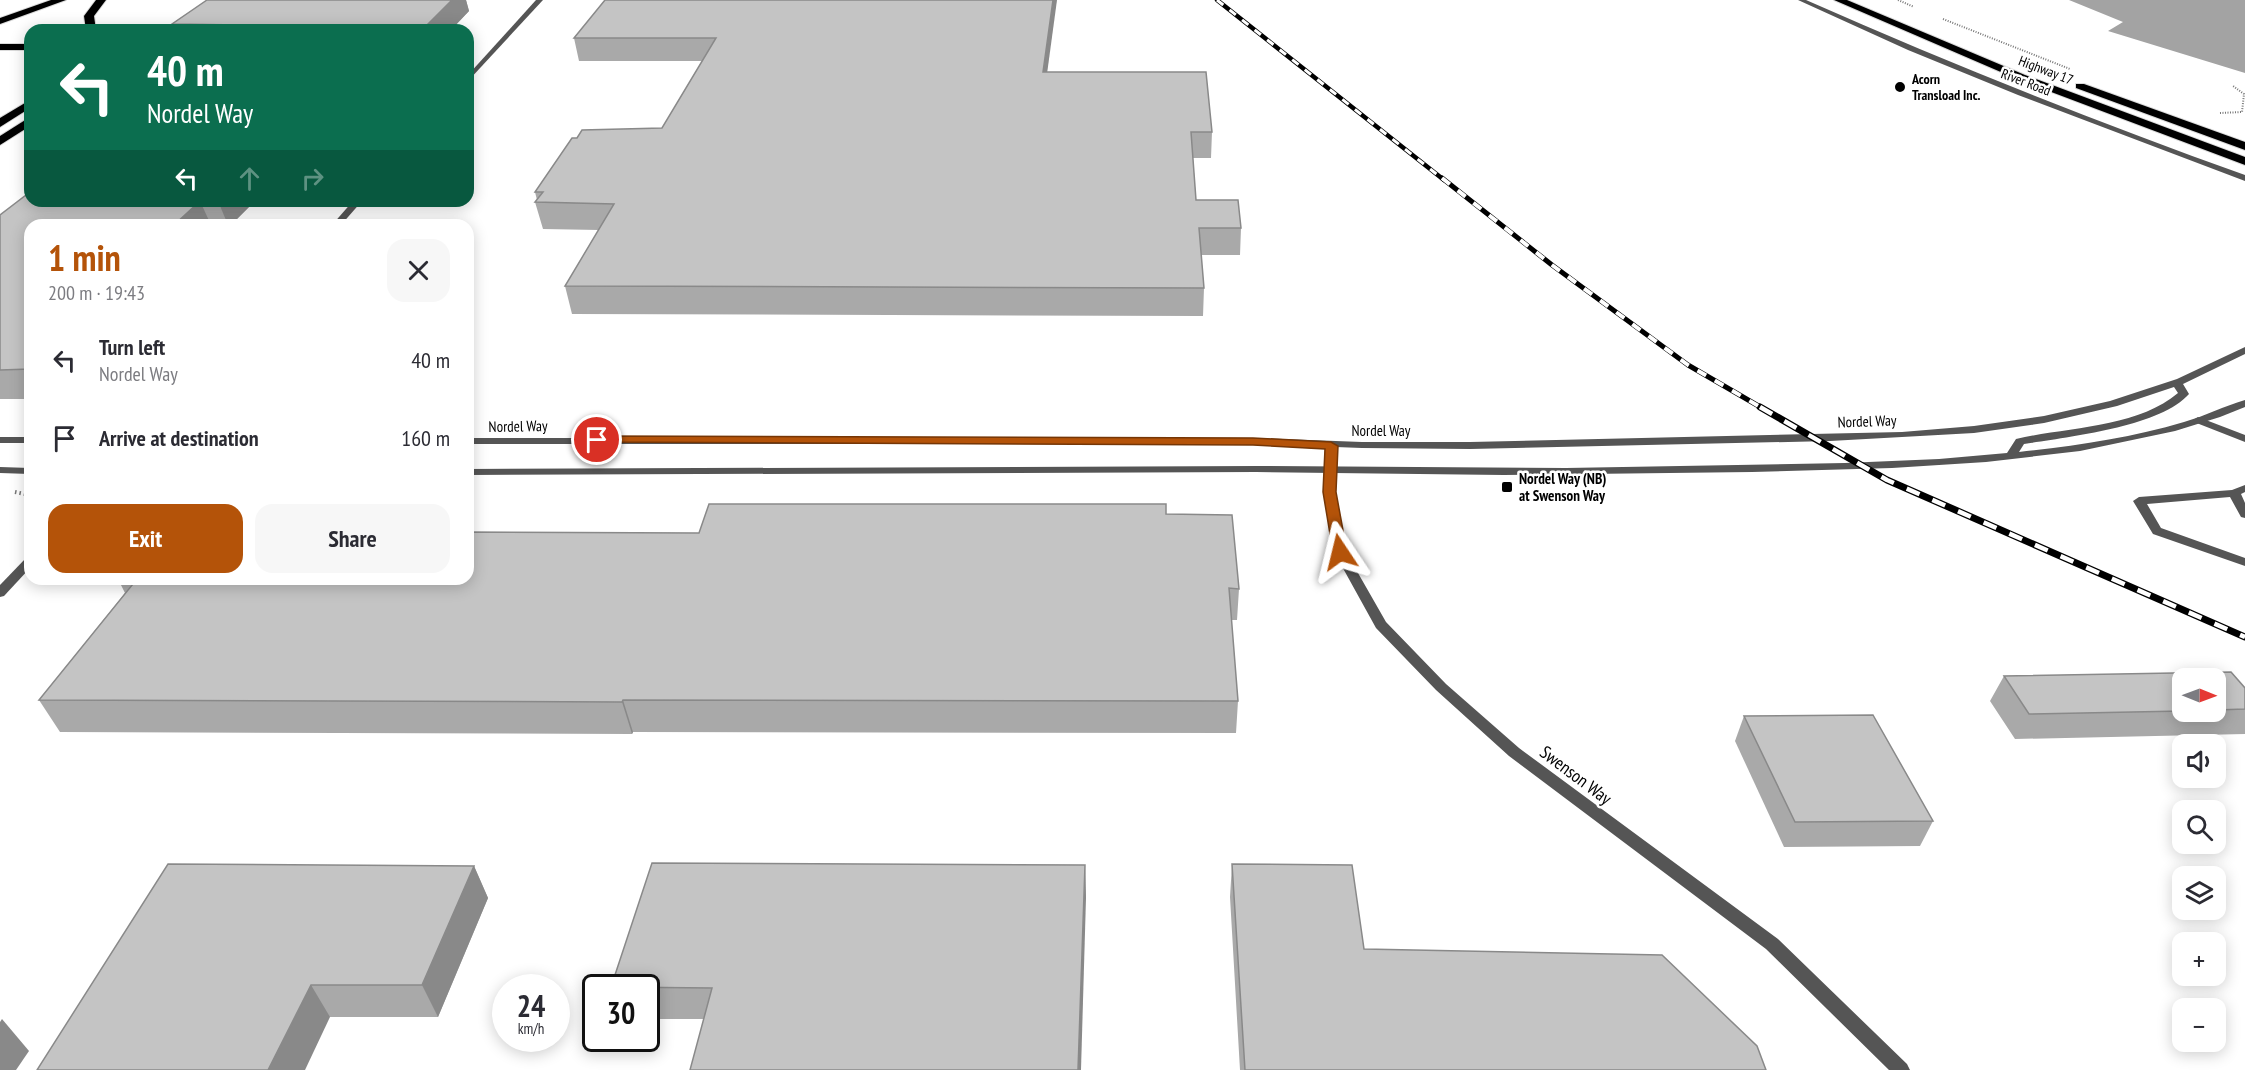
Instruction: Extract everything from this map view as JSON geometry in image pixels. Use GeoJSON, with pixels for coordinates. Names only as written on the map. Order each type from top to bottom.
{"type":"FeatureCollection","features":[{"type":"Feature","properties":{"kind":"highway"},"geometry":{"type":"LineString","coordinates":[[0,21],[60,0]]}},
{"type":"Feature","properties":{"kind":"highway"},"geometry":{"type":"LineString","coordinates":[[90,24],[89,16],[101,0]]}},
{"type":"Feature","properties":{"kind":"highway","name":"Highway 17"},"geometry":{"type":"LineString","coordinates":[[1839,0],[2021,77],[2245,161]]}},
{"type":"Feature","properties":{"kind":"highway","name":"Highway 17"},"geometry":{"type":"LineString","coordinates":[[1868,0],[2038,70],[2245,146]]}},
{"type":"Feature","properties":{"kind":"highway"},"geometry":{"type":"LineString","coordinates":[[0,46],[24,47]]}},
{"type":"Feature","properties":{"kind":"highway"},"geometry":{"type":"LineString","coordinates":[[0,123],[24,107]]}},
{"type":"Feature","properties":{"kind":"highway"},"geometry":{"type":"LineString","coordinates":[[0,141],[24,125]]}},
{"type":"Feature","properties":{"kind":"street"},"geometry":{"type":"LineString","coordinates":[[474,72],[540,0]]}},
{"type":"Feature","properties":{"kind":"street","name":"River Road"},"geometry":{"type":"LineString","coordinates":[[1801,0],[1975,76],[2245,178]]}},
{"type":"Feature","properties":{"kind":"street"},"geometry":{"type":"LineString","coordinates":[[342,219],[352,207]]}},
{"type":"Feature","properties":{"kind":"street","name":"Nordel Way"},"geometry":{"type":"LineString","coordinates":[[474,441],[1253,441],[1331,446],[1621,443],[1968,431],[2120,404],[2177,383],[2245,350]]}},
{"type":"Feature","properties":{"kind":"street"},"geometry":{"type":"LineString","coordinates":[[2011,456],[2020,441],[2142,416],[2177,403],[2184,394],[2177,383]]}},
{"type":"Feature","properties":{"kind":"street"},"geometry":{"type":"LineString","coordinates":[[474,472],[1079,469],[1641,471],[1812,468],[2011,456],[2084,448],[2171,430],[2245,403]]}},
{"type":"Feature","properties":{"kind":"street"},"geometry":{"type":"LineString","coordinates":[[2198,420],[2245,439]]}},
{"type":"Feature","properties":{"kind":"street"},"geometry":{"type":"LineString","coordinates":[[0,440],[24,440]]}},
{"type":"Feature","properties":{"kind":"street","name":"Swenson Way"},"geometry":{"type":"LineString","coordinates":[[1331,446],[1329,492],[1340,552],[1381,625],[1441,687],[1514,752],[1772,944],[1901,1070]]}},
{"type":"Feature","properties":{"kind":"street"},"geometry":{"type":"LineString","coordinates":[[0,470],[24,471]]}},
{"type":"Feature","properties":{"kind":"street"},"geometry":{"type":"LineString","coordinates":[[2245,514],[2239,491],[2139,501],[2157,531],[2245,562]]}},
{"type":"Feature","properties":{"kind":"street"},"geometry":{"type":"LineString","coordinates":[[0,593],[24,567]]}},
{"type":"Feature","properties":{"kind":"path"},"geometry":{"type":"LineString","coordinates":[[1898,0],[1920,9]]}},
{"type":"Feature","properties":{"kind":"path"},"geometry":{"type":"LineString","coordinates":[[1941,18],[2075,70]]}},
{"type":"Feature","properties":{"kind":"path"},"geometry":{"type":"LineString","coordinates":[[2209,114],[2244,112],[2244,94],[2233,86]]}},
{"type":"Feature","properties":{"kind":"shaded area"},"geometry":{"type":"Polygon","coordinates":[[[2069,0],[2245,0],[2245,73],[2108,31],[2123,22],[2069,0]]]}},
{"type":"Feature","properties":{"kind":"building"},"geometry":{"type":"Polygon","coordinates":[[[207,0],[452,0],[428,24],[172,24],[207,0]]]}},
{"type":"Feature","properties":{"kind":"building"},"geometry":{"type":"Polygon","coordinates":[[[605,0],[1053,0],[1043,72],[1206,72],[1212,132],[1191,132],[1196,200],[1238,200],[1241,228],[1199,228],[1204,288],[565,286],[614,204],[535,202],[543,192],[535,192],[572,138],[577,138],[582,130],[662,128],[716,38],[574,38],[605,0]]]}},
{"type":"Feature","properties":{"kind":"building"},"geometry":{"type":"Polygon","coordinates":[[[24,197],[24,207],[194,207],[180,219],[24,219],[24,369],[0,370],[0,215],[24,197]]]}},
{"type":"Feature","properties":{"kind":"building"},"geometry":{"type":"Polygon","coordinates":[[[709,504],[1166,504],[1166,514],[1232,515],[1239,589],[1229,588],[1238,701],[39,700],[132,585],[474,585],[474,532],[699,533],[709,504]]]}},
{"type":"Feature","properties":{"kind":"building"},"geometry":{"type":"Polygon","coordinates":[[[2226,672],[2231,672],[2245,688],[2245,709],[2226,710],[2226,672]]]}},
{"type":"Feature","properties":{"kind":"building"},"geometry":{"type":"Polygon","coordinates":[[[2172,673],[2172,711],[2029,714],[2004,676],[2172,673]]]}},
{"type":"Feature","properties":{"kind":"building"},"geometry":{"type":"Polygon","coordinates":[[[1873,715],[1933,821],[1795,822],[1744,716],[1873,715]]]}},
{"type":"Feature","properties":{"kind":"building"},"geometry":{"type":"Polygon","coordinates":[[[652,863],[1085,865],[1078,1070],[690,1070],[712,988],[660,987],[660,974],[615,974],[652,863]]]}},
{"type":"Feature","properties":{"kind":"building"},"geometry":{"type":"Polygon","coordinates":[[[168,864],[474,866],[422,985],[311,985],[268,1070],[37,1070],[168,864]]]}},
{"type":"Feature","properties":{"kind":"building"},"geometry":{"type":"Polygon","coordinates":[[[1232,864],[1352,865],[1364,949],[1662,955],[1757,1046],[1766,1070],[1245,1070],[1232,864]]]}},
{"type":"Feature","properties":{"kind":"railway"},"geometry":{"type":"LineString","coordinates":[[1217,0],[1444,180]]}},
{"type":"Feature","properties":{"kind":"railway"},"geometry":{"type":"LineString","coordinates":[[1442,178],[1552,265],[1688,365],[1762,408]]}},
{"type":"Feature","properties":{"kind":"railway"},"geometry":{"type":"LineString","coordinates":[[1760,407],[1887,480],[2245,637]]}},
{"type":"Feature","properties":{"kind":"place","name":"Acorn Transload Inc."},"geometry":{"type":"Point","coordinates":[1900,87]}},
{"type":"Feature","properties":{"kind":"place","name":"Nordel Way (NB) at Swenson Way"},"geometry":{"type":"Point","coordinates":[1507,487]}},
{"type":"Feature","properties":{"kind":"route"},"geometry":{"type":"LineString","coordinates":[[597,440],[1253,441],[1331,446],[1329,492],[1340,552]]}}]}
